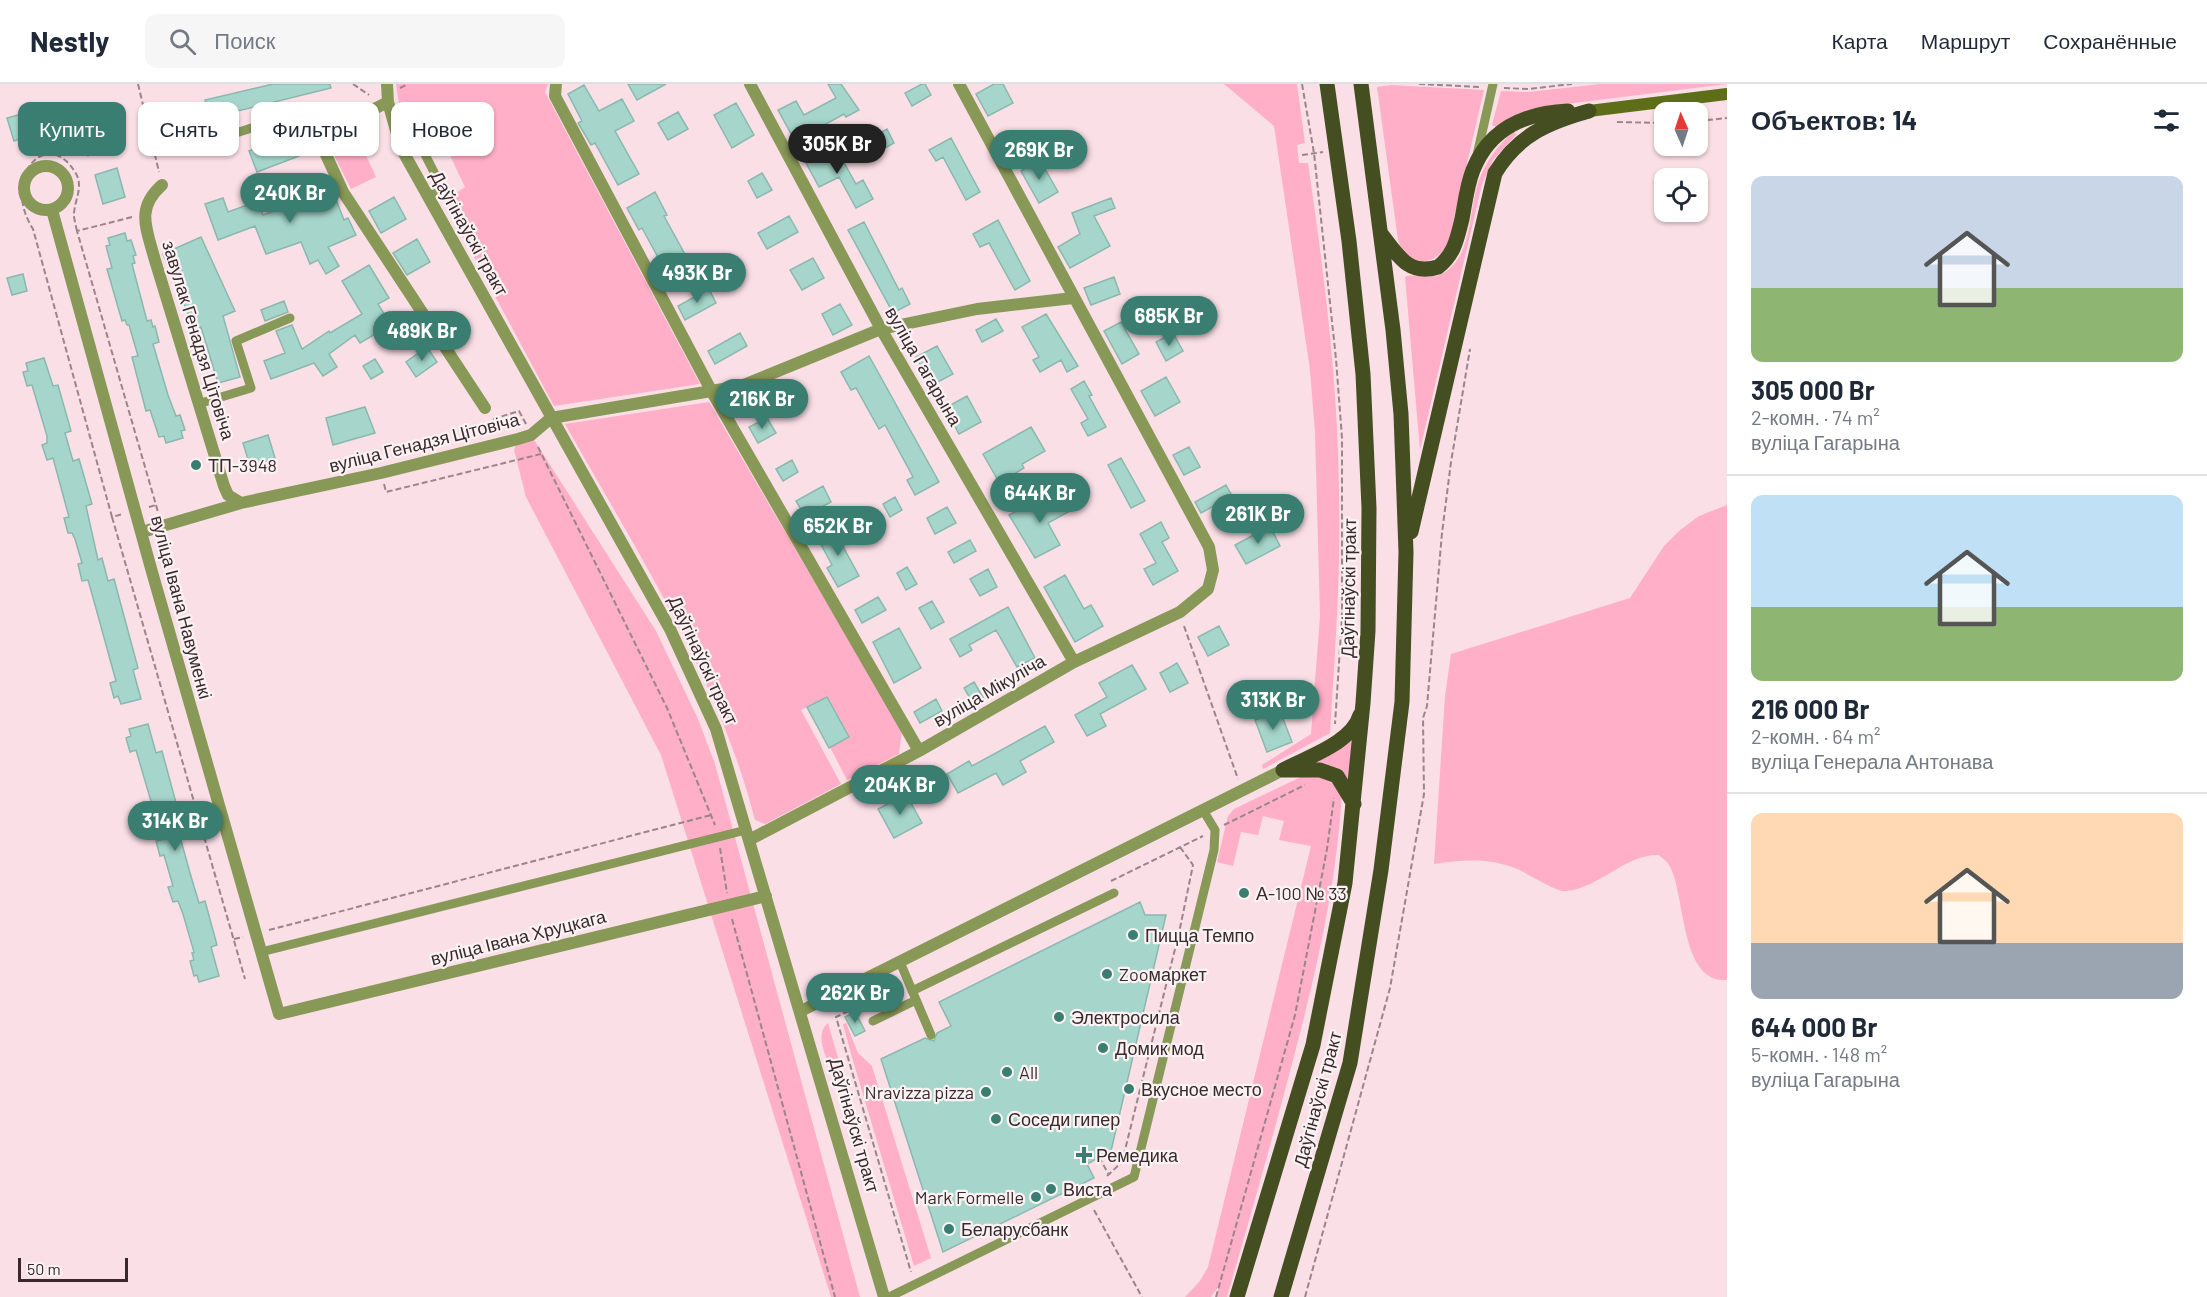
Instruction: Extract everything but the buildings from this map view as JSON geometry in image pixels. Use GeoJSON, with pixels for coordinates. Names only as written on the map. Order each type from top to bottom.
{"type":"FeatureCollection","features":[{"type":"Feature","properties":{"kind":"main road","name":"Даўгінаўскі тракт"},"geometry":{"type":"LineString","coordinates":[[1237,1297],[1313,1045],[1345,883],[1363,703],[1368,631],[1369,508],[1363,374],[1327,84]]}},
{"type":"Feature","properties":{"kind":"main road","name":"Даўгінаўскі тракт"},"geometry":{"type":"LineString","coordinates":[[1281,1297],[1350,1063],[1381,870],[1402,702],[1406,552],[1401,414],[1381,234],[1361,84]]}},
{"type":"Feature","properties":{"kind":"main road"},"geometry":{"type":"LineString","coordinates":[[1381,234],[1405,264],[1417,270],[1438,267],[1453,252],[1474,169],[1492,142],[1511,124],[1546,112],[1589,111]]}},
{"type":"Feature","properties":{"kind":"main road"},"geometry":{"type":"LineString","coordinates":[[1406,552],[1495,173],[1503,160],[1530,133],[1559,119],[1589,111]]}},
{"type":"Feature","properties":{"kind":"main road"},"geometry":{"type":"LineString","coordinates":[[1283,770],[1334,743],[1353,729],[1363,703]]}},
{"type":"Feature","properties":{"kind":"main road"},"geometry":{"type":"LineString","coordinates":[[1283,770],[1320,770],[1337,776],[1354,804]]}},
{"type":"Feature","properties":{"kind":"street"},"geometry":{"type":"LineString","coordinates":[[556,84],[555,96],[712,392],[919,751]]}},
{"type":"Feature","properties":{"kind":"street","name":"вуліца Гагарына"},"geometry":{"type":"LineString","coordinates":[[750,84],[881,329],[1074,662]]}},
{"type":"Feature","properties":{"kind":"street"},"geometry":{"type":"LineString","coordinates":[[551,418],[741,386],[881,329],[977,309],[1073,298],[959,84]]}},
{"type":"Feature","properties":{"kind":"street","name":"Даўгінаўскі тракт"},"geometry":{"type":"LineString","coordinates":[[391,118],[382,105],[393,86]]}},
{"type":"Feature","properties":{"kind":"street"},"geometry":{"type":"LineString","coordinates":[[1589,111],[1727,94]]}},
{"type":"Feature","properties":{"kind":"street"},"geometry":{"type":"LineString","coordinates":[[327,156],[343,192],[485,408]]}},
{"type":"Feature","properties":{"kind":"street","name":"Даўгінаўскі тракт"},"geometry":{"type":"LineString","coordinates":[[405,156],[684,657],[716,729],[886,1297]]}},
{"type":"Feature","properties":{"kind":"street"},"geometry":{"type":"LineString","coordinates":[[145,214],[149,196],[162,185]]}},
{"type":"Feature","properties":{"kind":"street","name":"вуліца Івана Навуменкі"},"geometry":{"type":"LineString","coordinates":[[52,210],[279,1014]]}},
{"type":"Feature","properties":{"kind":"street","name":"завулак Генадзя Цітовіча"},"geometry":{"type":"LineString","coordinates":[[145,214],[154,257],[224,486],[228,495],[241,503]]}},
{"type":"Feature","properties":{"kind":"street","name":"вуліца Мікуліча"},"geometry":{"type":"LineString","coordinates":[[747,835],[919,751],[1074,662],[1180,612],[1208,589],[1213,570],[1209,547],[1073,298]]}},
{"type":"Feature","properties":{"kind":"street","name":"вуліца Генадзя Цітовіча"},"geometry":{"type":"LineString","coordinates":[[142,531],[241,503],[381,473],[531,435],[551,418]]}},
{"type":"Feature","properties":{"kind":"street"},"geometry":{"type":"LineString","coordinates":[[801,1011],[1283,770]]}},
{"type":"Feature","properties":{"kind":"street","name":"вуліца Івана Хруцкага"},"geometry":{"type":"LineString","coordinates":[[279,1014],[766,896]]}},
{"type":"Feature","properties":{"kind":"lane"},"geometry":{"type":"LineString","coordinates":[[1474,169],[1493,86]]}},
{"type":"Feature","properties":{"kind":"lane"},"geometry":{"type":"LineString","coordinates":[[426,156],[438,180],[430,201]]}},
{"type":"Feature","properties":{"kind":"lane"},"geometry":{"type":"LineString","coordinates":[[198,404],[251,388],[236,341],[290,318]]}},
{"type":"Feature","properties":{"kind":"lane"},"geometry":{"type":"LineString","coordinates":[[886,1297],[1134,1177],[1214,850],[1215,830],[1203,810]]}},
{"type":"Feature","properties":{"kind":"lane"},"geometry":{"type":"LineString","coordinates":[[261,952],[718,835],[747,835]]}},
{"type":"Feature","properties":{"kind":"lane"},"geometry":{"type":"LineString","coordinates":[[873,1021],[912,991],[1114,893]]}},
{"type":"Feature","properties":{"kind":"lane"},"geometry":{"type":"LineString","coordinates":[[900,962],[931,1035]]}},
{"type":"Feature","properties":{"kind":"path"},"geometry":{"type":"LineString","coordinates":[[138,84],[162,185]]}},
{"type":"Feature","properties":{"kind":"path"},"geometry":{"type":"LineString","coordinates":[[353,84],[382,105]]}},
{"type":"Feature","properties":{"kind":"path"},"geometry":{"type":"LineString","coordinates":[[393,86],[408,84]]}},
{"type":"Feature","properties":{"kind":"path"},"geometry":{"type":"LineString","coordinates":[[1302,84],[1314,153],[1336,359],[1343,460],[1342,617],[1334,743]]}},
{"type":"Feature","properties":{"kind":"path"},"geometry":{"type":"LineString","coordinates":[[1419,84],[1528,89],[1572,84]]}},
{"type":"Feature","properties":{"kind":"path"},"geometry":{"type":"LineString","coordinates":[[1528,89],[1529,84]]}},
{"type":"Feature","properties":{"kind":"path"},"geometry":{"type":"LineString","coordinates":[[1708,120],[1727,118]]}},
{"type":"Feature","properties":{"kind":"path"},"geometry":{"type":"LineString","coordinates":[[1616,122],[1654,123]]}},
{"type":"Feature","properties":{"kind":"path"},"geometry":{"type":"LineString","coordinates":[[1302,155],[1336,151]]}},
{"type":"Feature","properties":{"kind":"path"},"geometry":{"type":"LineString","coordinates":[[145,214],[77,231],[158,512]]}},
{"type":"Feature","properties":{"kind":"path"},"geometry":{"type":"LineString","coordinates":[[1305,1297],[1390,988],[1424,794],[1422,718],[1427,706],[1451,462],[1471,347]]}},
{"type":"Feature","properties":{"kind":"path"},"geometry":{"type":"LineString","coordinates":[[485,408],[492,420],[519,411],[650,672],[711,815],[718,835],[728,905],[835,1297]]}},
{"type":"Feature","properties":{"kind":"path"},"geometry":{"type":"LineString","coordinates":[[112,517],[245,979]]}},
{"type":"Feature","properties":{"kind":"path"},"geometry":{"type":"LineString","coordinates":[[1180,612],[1242,790]]}},
{"type":"Feature","properties":{"kind":"path"},"geometry":{"type":"LineString","coordinates":[[1216,1297],[1295,1015],[1327,849],[1337,776]]}},
{"type":"Feature","properties":{"kind":"path"},"geometry":{"type":"LineString","coordinates":[[1107,884],[1313,782]]}},
{"type":"Feature","properties":{"kind":"path"},"geometry":{"type":"LineString","coordinates":[[234,939],[711,815]]}},
{"type":"Feature","properties":{"kind":"path"},"geometry":{"type":"LineString","coordinates":[[1100,1179],[1109,1175],[1122,1162],[1179,933],[1193,865],[1180,847]]}},
{"type":"Feature","properties":{"kind":"path"},"geometry":{"type":"LineString","coordinates":[[912,991],[836,1017],[912,1274],[918,1271]]}},
{"type":"Feature","properties":{"kind":"path"},"geometry":{"type":"LineString","coordinates":[[1099,1157],[1109,1175]]}},
{"type":"Feature","properties":{"kind":"path"},"geometry":{"type":"LineString","coordinates":[[1088,1199],[1142,1297]]}},
{"type":"Feature","properties":{"kind":"shaded area"},"geometry":{"type":"Polygon","coordinates":[[[396,84],[548,84],[545,92],[700,384],[554,406],[444,201],[465,187],[450,156],[494,156],[494,102],[399,102],[396,84]]]}},
{"type":"Feature","properties":{"kind":"shaded area"},"geometry":{"type":"Polygon","coordinates":[[[1224,84],[1297,84],[1305,143],[1297,145],[1299,163],[1308,163],[1325,286],[1336,410],[1339,553],[1330,733],[1263,769],[1262,765],[1311,734],[1320,616],[1315,433],[1310,370],[1274,126],[1224,84]]]}},
{"type":"Feature","properties":{"kind":"shaded area"},"geometry":{"type":"Polygon","coordinates":[[[1600,84],[1727,84],[1542,107],[1514,115],[1496,127],[1492,125],[1501,91],[1528,92],[1600,84]]]}},
{"type":"Feature","properties":{"kind":"shaded area"},"geometry":{"type":"Polygon","coordinates":[[[1391,85],[1484,90],[1448,245],[1442,253],[1428,261],[1420,262],[1407,256],[1398,240],[1377,87],[1391,85]]]}},
{"type":"Feature","properties":{"kind":"shaded area"},"geometry":{"type":"Polygon","coordinates":[[[1514,131],[1516,135],[1493,160],[1482,184],[1420,450],[1405,277],[1433,277],[1445,272],[1454,264],[1465,244],[1475,194],[1484,168],[1502,142],[1514,131]]]}},
{"type":"Feature","properties":{"kind":"shaded area"},"geometry":{"type":"Polygon","coordinates":[[[334,156],[366,156],[376,177],[351,189],[334,156]]]}},
{"type":"Feature","properties":{"kind":"shaded area"},"geometry":{"type":"Polygon","coordinates":[[[709,402],[902,731],[899,754],[847,780],[830,747],[849,737],[827,697],[801,710],[841,784],[765,824],[755,820],[720,715],[698,665],[647,568],[565,424],[709,402]]]}},
{"type":"Feature","properties":{"kind":"shaded area"},"geometry":{"type":"Polygon","coordinates":[[[531,435],[656,631],[698,719],[715,764],[860,1297],[831,1297],[661,755],[526,497],[514,450],[518,439],[531,435]]]}},
{"type":"Feature","properties":{"kind":"shaded area"},"geometry":{"type":"Polygon","coordinates":[[[1727,505],[1727,980],[1711,977],[1700,968],[1686,934],[1674,878],[1668,864],[1659,855],[1635,860],[1590,884],[1566,891],[1555,888],[1518,869],[1493,862],[1434,864],[1445,696],[1451,654],[1630,598],[1664,546],[1679,531],[1699,516],[1727,505]]]}},
{"type":"Feature","properties":{"kind":"shaded area"},"geometry":{"type":"Polygon","coordinates":[[[1354,739],[1349,780],[1338,769],[1312,764],[1354,739]]]}},
{"type":"Feature","properties":{"kind":"shaded area"},"geometry":{"type":"Polygon","coordinates":[[[1309,773],[1328,775],[1342,792],[1330,894],[1310,994],[1227,1297],[1216,1297],[1219,1286],[1211,1297],[1185,1297],[1200,1281],[1208,1267],[1311,846],[1279,840],[1284,821],[1263,816],[1258,835],[1241,832],[1233,866],[1217,862],[1228,816],[1234,809],[1309,773]]]}},
{"type":"Feature","properties":{"kind":"shaded area"},"geometry":{"type":"Polygon","coordinates":[[[828,1023],[841,1068],[831,1070],[821,1039],[828,1023]]]}},
{"type":"Feature","properties":{"kind":"shaded area"},"geometry":{"type":"Polygon","coordinates":[[[846,1023],[858,1053],[872,1066],[931,1258],[914,1266],[851,1054],[843,1024],[846,1023]]]}},
{"type":"Feature","properties":{"kind":"place","name":"ТП-3948"},"geometry":{"type":"Point","coordinates":[196,465]}},
{"type":"Feature","properties":{"kind":"place","name":"А-100 № 33"},"geometry":{"type":"Point","coordinates":[1244,893]}},
{"type":"Feature","properties":{"kind":"place","name":"Пицца Темпо"},"geometry":{"type":"Point","coordinates":[1133,935]}},
{"type":"Feature","properties":{"kind":"place","name":"Zooмаркет"},"geometry":{"type":"Point","coordinates":[1107,974]}},
{"type":"Feature","properties":{"kind":"place","name":"Электросила"},"geometry":{"type":"Point","coordinates":[1059,1017]}},
{"type":"Feature","properties":{"kind":"place","name":"Домик мод"},"geometry":{"type":"Point","coordinates":[1103,1048]}},
{"type":"Feature","properties":{"kind":"place","name":"All"},"geometry":{"type":"Point","coordinates":[1007,1072]}},
{"type":"Feature","properties":{"kind":"place","name":"Вкусное место"},"geometry":{"type":"Point","coordinates":[1129,1089]}},
{"type":"Feature","properties":{"kind":"place","name":"Nravizza pizza"},"geometry":{"type":"Point","coordinates":[986,1092]}},
{"type":"Feature","properties":{"kind":"place","name":"Соседи гипер"},"geometry":{"type":"Point","coordinates":[996,1119]}},
{"type":"Feature","properties":{"kind":"place","name":"Ремедика"},"geometry":{"type":"Point","coordinates":[1084,1155]}},
{"type":"Feature","properties":{"kind":"place","name":"Виста"},"geometry":{"type":"Point","coordinates":[1051,1189]}},
{"type":"Feature","properties":{"kind":"place","name":"Mark Formelle"},"geometry":{"type":"Point","coordinates":[1036,1197]}},
{"type":"Feature","properties":{"kind":"place","name":"Беларусбанк"},"geometry":{"type":"Point","coordinates":[949,1229]}}]}
